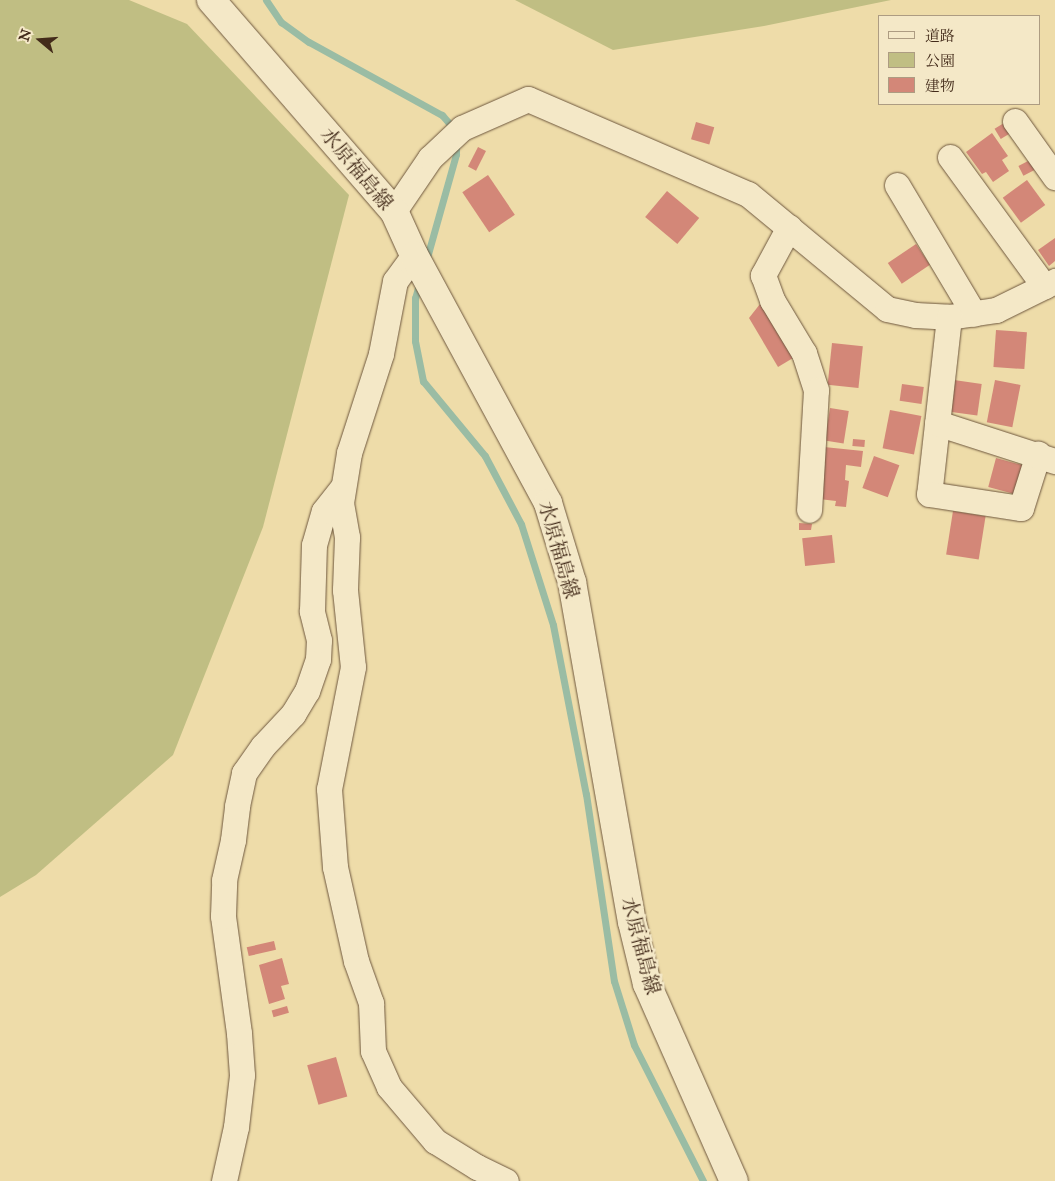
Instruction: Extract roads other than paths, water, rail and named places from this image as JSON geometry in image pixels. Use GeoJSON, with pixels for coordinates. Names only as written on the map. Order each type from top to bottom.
{"type":"FeatureCollection","features":[{"type":"Feature","properties":{"kind":"main road","name":"水原福島線"},"geometry":{"type":"LineString","coordinates":[[211,0],[394,211],[414,255],[548,503],[572,582],[632,922],[647,984],[734,1181]]}},
{"type":"Feature","properties":{"kind":"street"},"geometry":{"type":"LineString","coordinates":[[394,211],[430,158],[462,128],[528,99],[748,194],[789,226],[887,310],[949,318],[974,314],[996,310],[1049,284],[950,157]]}},
{"type":"Feature","properties":{"kind":"street"},"geometry":{"type":"LineString","coordinates":[[1015,121],[1055,177]]}},
{"type":"Feature","properties":{"kind":"street"},"geometry":{"type":"LineString","coordinates":[[897,185],[974,314]]}},
{"type":"Feature","properties":{"kind":"street"},"geometry":{"type":"LineString","coordinates":[[789,226],[762,275],[772,300],[804,353],[816,390],[809,510]]}},
{"type":"Feature","properties":{"kind":"street"},"geometry":{"type":"LineString","coordinates":[[414,255],[396,281],[381,354],[349,453],[341,503],[347,537],[345,590],[353,667],[329,789],[335,867],[356,961],[371,1003],[374,1051],[389,1087],[435,1141],[477,1167],[506,1181]]}},
{"type":"Feature","properties":{"kind":"street"},"geometry":{"type":"LineString","coordinates":[[937,423],[1046,457],[1021,508],[928,494],[949,318]]}},
{"type":"Feature","properties":{"kind":"street"},"geometry":{"type":"LineString","coordinates":[[224,1181],[236,1127],[242,1075],[239,1033],[223,916],[224,880],[244,773],[263,746],[293,714],[307,691],[318,659],[319,640],[312,611],[314,545],[324,511],[343,488]]}},
{"type":"Feature","properties":{"kind":"waterway"},"geometry":{"type":"LineString","coordinates":[[266,0],[281,22],[309,42],[442,115],[454,129]]}},
{"type":"Feature","properties":{"kind":"waterway"},"geometry":{"type":"LineString","coordinates":[[426,261],[456,154],[456,141]]}},
{"type":"Feature","properties":{"kind":"waterway"},"geometry":{"type":"LineString","coordinates":[[420,281],[415,298],[415,341],[423,381],[485,456],[521,524],[553,625],[586,794],[614,981],[634,1045],[703,1181]]}}]}
